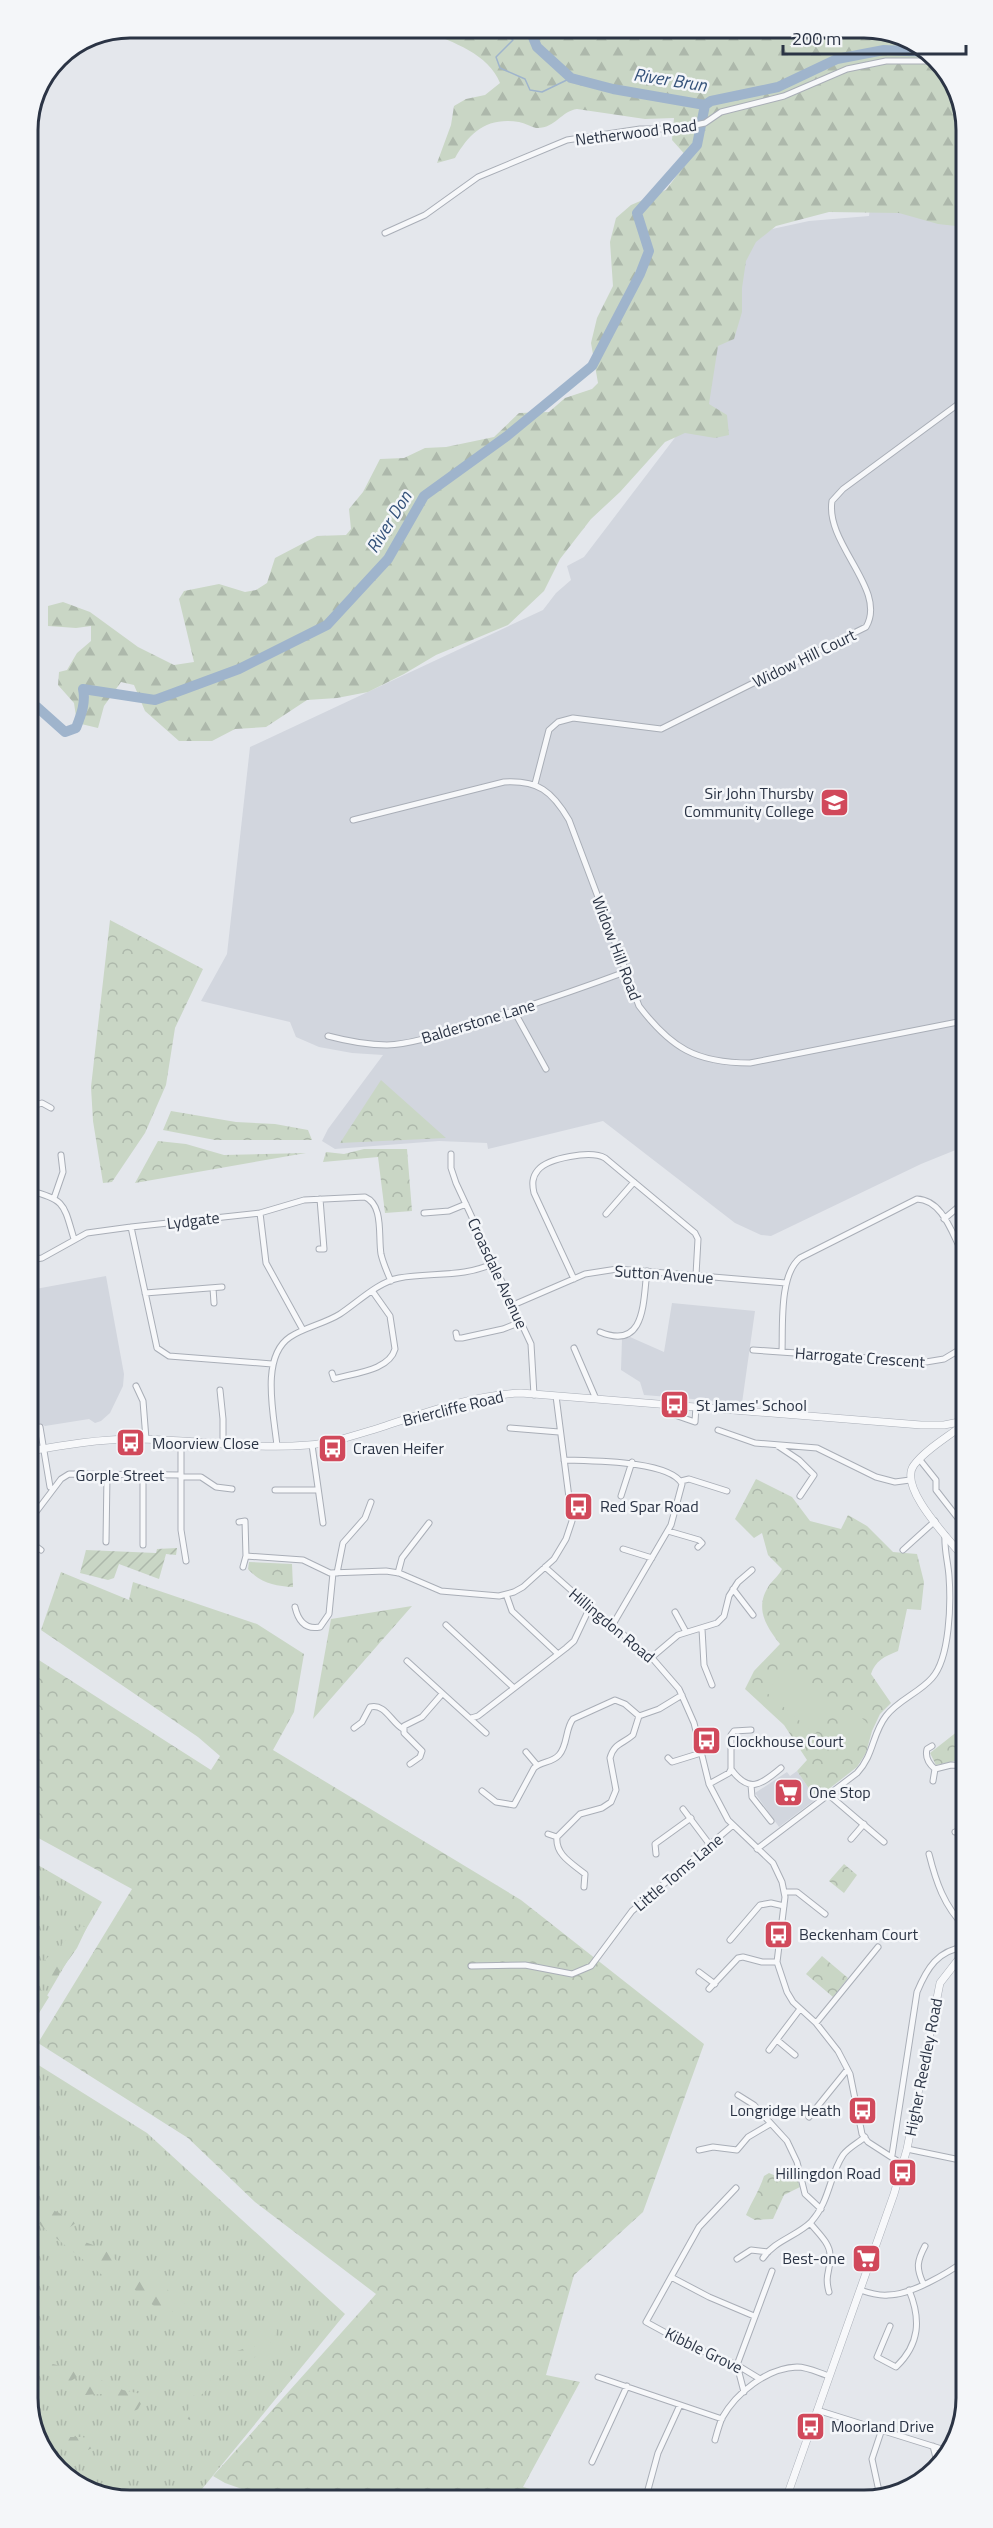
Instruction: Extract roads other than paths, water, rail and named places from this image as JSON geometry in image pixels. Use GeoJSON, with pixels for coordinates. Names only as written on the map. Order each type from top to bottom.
{"type":"FeatureCollection","features":[{"type":"Feature","properties":{"kind":"street","name":"Netherwood Road"},"geometry":{"type":"LineString","coordinates":[[385,233],[425,215],[478,177],[567,140],[640,129],[676,129],[702,124],[721,112],[784,96],[847,69],[886,61],[926,61]]}},
{"type":"Feature","properties":{"kind":"street","name":"Widow Hill Court"},"geometry":{"type":"LineString","coordinates":[[535,784],[549,730],[558,722],[573,718],[661,729],[866,627],[871,618],[870,598],[832,522],[832,501],[843,489],[956,406]]}},
{"type":"Feature","properties":{"kind":"street"},"geometry":{"type":"LineString","coordinates":[[353,820],[504,782],[521,781],[535,784]]}},
{"type":"Feature","properties":{"kind":"street","name":"Widow Hill Road"},"geometry":{"type":"LineString","coordinates":[[535,784],[549,792],[560,804],[569,820],[639,1006],[657,1030],[678,1046],[695,1055],[726,1063],[750,1064],[956,1022]]}},
{"type":"Feature","properties":{"kind":"street","name":"Balderstone Lane"},"geometry":{"type":"LineString","coordinates":[[328,1036],[351,1042],[389,1045],[448,1032],[625,972]]}},
{"type":"Feature","properties":{"kind":"street"},"geometry":{"type":"LineString","coordinates":[[514,1011],[546,1069]]}},
{"type":"Feature","properties":{"kind":"street"},"geometry":{"type":"LineString","coordinates":[[38,1104],[42,1103],[49,1106],[51,1096]]}},
{"type":"Feature","properties":{"kind":"street"},"geometry":{"type":"LineString","coordinates":[[574,1279],[534,1193],[533,1182],[537,1171],[546,1164],[591,1153],[605,1158],[695,1233],[698,1239],[696,1275]]}},
{"type":"Feature","properties":{"kind":"street","name":"Croasdale Avenue"},"geometry":{"type":"LineString","coordinates":[[451,1154],[453,1175],[531,1344],[534,1395]]}},
{"type":"Feature","properties":{"kind":"street"},"geometry":{"type":"LineString","coordinates":[[54,1198],[62,1180],[60,1155]]}},
{"type":"Feature","properties":{"kind":"street"},"geometry":{"type":"LineString","coordinates":[[53,1163],[62,1162]]}},
{"type":"Feature","properties":{"kind":"street"},"geometry":{"type":"LineString","coordinates":[[606,1214],[634,1182]]}},
{"type":"Feature","properties":{"kind":"street"},"geometry":{"type":"LineString","coordinates":[[38,1193],[54,1198],[63,1207],[74,1239]]}},
{"type":"Feature","properties":{"kind":"street","name":"Lydgate"},"geometry":{"type":"LineString","coordinates":[[38,1257],[51,1253],[74,1239],[103,1230],[260,1213],[298,1202],[356,1196],[371,1199],[377,1210],[381,1255],[391,1281]]}},
{"type":"Feature","properties":{"kind":"street"},"geometry":{"type":"LineString","coordinates":[[320,1199],[324,1249]]}},
{"type":"Feature","properties":{"kind":"street"},"geometry":{"type":"LineString","coordinates":[[782,1352],[786,1283],[792,1264],[800,1258],[911,1202],[926,1200],[933,1203],[956,1241]]}},
{"type":"Feature","properties":{"kind":"street"},"geometry":{"type":"LineString","coordinates":[[424,1212],[449,1211],[466,1204]]}},
{"type":"Feature","properties":{"kind":"street"},"geometry":{"type":"LineString","coordinates":[[944,1219],[956,1209]]}},
{"type":"Feature","properties":{"kind":"street"},"geometry":{"type":"LineString","coordinates":[[260,1213],[266,1263],[303,1330]]}},
{"type":"Feature","properties":{"kind":"street"},"geometry":{"type":"LineString","coordinates":[[131,1227],[155,1342],[162,1353],[169,1356],[272,1364]]}},
{"type":"Feature","properties":{"kind":"street"},"geometry":{"type":"LineString","coordinates":[[277,1446],[271,1375],[272,1364],[283,1342],[303,1330],[334,1318],[391,1281],[472,1271],[494,1263]]}},
{"type":"Feature","properties":{"kind":"street","name":"Sutton Avenue"},"geometry":{"type":"LineString","coordinates":[[513,1305],[574,1279],[608,1270],[647,1270],[786,1283]]}},
{"type":"Feature","properties":{"kind":"street"},"geometry":{"type":"LineString","coordinates":[[600,1332],[606,1338],[626,1335],[638,1326],[647,1270]]}},
{"type":"Feature","properties":{"kind":"street"},"geometry":{"type":"LineString","coordinates":[[145,1293],[222,1287]]}},
{"type":"Feature","properties":{"kind":"street"},"geometry":{"type":"LineString","coordinates":[[213,1288],[214,1304]]}},
{"type":"Feature","properties":{"kind":"street"},"geometry":{"type":"LineString","coordinates":[[333,1378],[382,1365],[394,1354],[390,1316],[373,1292]]}},
{"type":"Feature","properties":{"kind":"street"},"geometry":{"type":"LineString","coordinates":[[457,1337],[503,1329],[521,1322]]}},
{"type":"Feature","properties":{"kind":"street"},"geometry":{"type":"LineString","coordinates":[[574,1348],[596,1399]]}},
{"type":"Feature","properties":{"kind":"street","name":"Harrogate Crescent"},"geometry":{"type":"LineString","coordinates":[[753,1350],[926,1362],[944,1359],[956,1352]]}},
{"type":"Feature","properties":{"kind":"street"},"geometry":{"type":"LineString","coordinates":[[136,1386],[143,1401],[146,1439]]}},
{"type":"Feature","properties":{"kind":"street"},"geometry":{"type":"LineString","coordinates":[[220,1390],[223,1443]]}},
{"type":"Feature","properties":{"kind":"street","name":"Briercliffe Road"},"geometry":{"type":"LineString","coordinates":[[38,1450],[101,1440],[146,1439],[277,1446],[312,1445],[333,1442],[464,1402],[505,1394],[696,1406],[921,1425],[956,1423]]}},
{"type":"Feature","properties":{"kind":"street"},"geometry":{"type":"LineString","coordinates":[[246,1556],[303,1560],[335,1573],[386,1571],[398,1573],[441,1591],[506,1594],[523,1587],[560,1550],[572,1521],[556,1396]]}},
{"type":"Feature","properties":{"kind":"street"},"geometry":{"type":"LineString","coordinates":[[669,1413],[695,1422],[696,1406]]}},
{"type":"Feature","properties":{"kind":"street"},"geometry":{"type":"LineString","coordinates":[[944,1425],[946,1439]]}},
{"type":"Feature","properties":{"kind":"street"},"geometry":{"type":"LineString","coordinates":[[40,1427],[50,1486]]}},
{"type":"Feature","properties":{"kind":"street"},"geometry":{"type":"LineString","coordinates":[[510,1428],[559,1432]]}},
{"type":"Feature","properties":{"kind":"street"},"geometry":{"type":"LineString","coordinates":[[718,1430],[755,1443],[817,1448],[876,1477],[895,1482],[910,1480],[914,1495],[956,1547]]}},
{"type":"Feature","properties":{"kind":"street","name":"Briercliffe Road"},"geometry":{"type":"LineString","coordinates":[[910,1480],[911,1470],[920,1460],[956,1430]]}},
{"type":"Feature","properties":{"kind":"street"},"geometry":{"type":"LineString","coordinates":[[728,1443],[731,1435]]}},
{"type":"Feature","properties":{"kind":"street"},"geometry":{"type":"LineString","coordinates":[[181,1441],[181,1530],[186,1561]]}},
{"type":"Feature","properties":{"kind":"street"},"geometry":{"type":"LineString","coordinates":[[312,1445],[323,1523]]}},
{"type":"Feature","properties":{"kind":"street"},"geometry":{"type":"LineString","coordinates":[[777,1446],[799,1460],[814,1475],[800,1496]]}},
{"type":"Feature","properties":{"kind":"street"},"geometry":{"type":"LineString","coordinates":[[564,1460],[632,1462],[676,1477],[681,1481],[682,1486],[668,1531],[612,1626]]}},
{"type":"Feature","properties":{"kind":"street"},"geometry":{"type":"LineString","coordinates":[[920,1460],[936,1480],[936,1490],[956,1516]]}},
{"type":"Feature","properties":{"kind":"street"},"geometry":{"type":"LineString","coordinates":[[621,1496],[632,1462]]}},
{"type":"Feature","properties":{"kind":"street","name":"Gorple Street"},"geometry":{"type":"LineString","coordinates":[[38,1509],[61,1479],[74,1473],[201,1478],[228,1491]]}},
{"type":"Feature","properties":{"kind":"street"},"geometry":{"type":"LineString","coordinates":[[106,1542],[107,1474]]}},
{"type":"Feature","properties":{"kind":"street"},"geometry":{"type":"LineString","coordinates":[[143,1474],[143,1545]]}},
{"type":"Feature","properties":{"kind":"street"},"geometry":{"type":"LineString","coordinates":[[681,1481],[689,1479],[716,1484],[727,1491]]}},
{"type":"Feature","properties":{"kind":"street"},"geometry":{"type":"LineString","coordinates":[[275,1490],[318,1490]]}},
{"type":"Feature","properties":{"kind":"street"},"geometry":{"type":"LineString","coordinates":[[295,1607],[301,1622],[307,1626],[320,1627],[329,1614],[335,1573],[343,1544],[356,1523],[369,1510],[371,1502]]}},
{"type":"Feature","properties":{"kind":"street"},"geometry":{"type":"LineString","coordinates":[[243,1567],[246,1556],[245,1521]]}},
{"type":"Feature","properties":{"kind":"street"},"geometry":{"type":"LineString","coordinates":[[903,1550],[935,1521]]}},
{"type":"Feature","properties":{"kind":"street"},"geometry":{"type":"LineString","coordinates":[[398,1573],[402,1558],[427,1531],[429,1523]]}},
{"type":"Feature","properties":{"kind":"street"},"geometry":{"type":"LineString","coordinates":[[668,1531],[689,1536],[702,1543]]}},
{"type":"Feature","properties":{"kind":"street"},"geometry":{"type":"LineString","coordinates":[[757,1849],[857,1773],[868,1760],[881,1724],[891,1711],[932,1679],[941,1662],[946,1639],[949,1576],[944,1545],[945,1533]]}},
{"type":"Feature","properties":{"kind":"street"},"geometry":{"type":"LineString","coordinates":[[627,1548],[652,1558]]}},
{"type":"Feature","properties":{"kind":"street","name":"Hillingdon Road"},"geometry":{"type":"LineString","coordinates":[[545,1567],[612,1626],[652,1657],[667,1673],[682,1695],[694,1723],[709,1784],[733,1825],[773,1863],[784,1892]]}},
{"type":"Feature","properties":{"kind":"street"},"geometry":{"type":"LineString","coordinates":[[652,1657],[678,1635],[711,1627],[721,1620],[726,1600],[733,1589],[752,1570]]}},
{"type":"Feature","properties":{"kind":"street"},"geometry":{"type":"LineString","coordinates":[[733,1589],[753,1615]]}},
{"type":"Feature","properties":{"kind":"street"},"geometry":{"type":"LineString","coordinates":[[506,1594],[512,1611],[558,1654]]}},
{"type":"Feature","properties":{"kind":"street"},"geometry":{"type":"LineString","coordinates":[[471,1718],[478,1716],[574,1641],[590,1607]]}},
{"type":"Feature","properties":{"kind":"street"},"geometry":{"type":"LineString","coordinates":[[675,1612],[686,1632]]}},
{"type":"Feature","properties":{"kind":"street"},"geometry":{"type":"LineString","coordinates":[[446,1624],[454,1628],[514,1688]]}},
{"type":"Feature","properties":{"kind":"street"},"geometry":{"type":"LineString","coordinates":[[702,1629],[704,1665],[712,1685]]}},
{"type":"Feature","properties":{"kind":"street"},"geometry":{"type":"LineString","coordinates":[[407,1661],[486,1733]]}},
{"type":"Feature","properties":{"kind":"street"},"geometry":{"type":"LineString","coordinates":[[403,1729],[427,1712],[442,1694]]}},
{"type":"Feature","properties":{"kind":"street"},"geometry":{"type":"LineString","coordinates":[[639,1716],[659,1709],[682,1695]]}},
{"type":"Feature","properties":{"kind":"street"},"geometry":{"type":"LineString","coordinates":[[514,1805],[537,1765],[551,1761],[561,1753],[570,1722],[577,1716],[615,1700],[625,1704],[639,1716]]}},
{"type":"Feature","properties":{"kind":"street"},"geometry":{"type":"LineString","coordinates":[[354,1728],[362,1722],[370,1707],[376,1705],[383,1709],[422,1751],[420,1757],[410,1764]]}},
{"type":"Feature","properties":{"kind":"street"},"geometry":{"type":"LineString","coordinates":[[557,1837],[584,1812],[602,1808],[611,1802],[616,1790],[611,1753],[617,1744],[633,1734],[639,1716]]}},
{"type":"Feature","properties":{"kind":"street"},"geometry":{"type":"LineString","coordinates":[[734,1722],[737,1730]]}},
{"type":"Feature","properties":{"kind":"street"},"geometry":{"type":"LineString","coordinates":[[709,1784],[729,1773],[731,1769],[731,1735],[737,1730],[751,1730]]}},
{"type":"Feature","properties":{"kind":"street"},"geometry":{"type":"LineString","coordinates":[[932,1746],[927,1749],[926,1753],[927,1760],[935,1769]]}},
{"type":"Feature","properties":{"kind":"street"},"geometry":{"type":"LineString","coordinates":[[526,1752],[537,1765]]}},
{"type":"Feature","properties":{"kind":"street"},"geometry":{"type":"LineString","coordinates":[[670,1763],[701,1754]]}},
{"type":"Feature","properties":{"kind":"street"},"geometry":{"type":"LineString","coordinates":[[935,1769],[956,1765]]}},
{"type":"Feature","properties":{"kind":"street"},"geometry":{"type":"LineString","coordinates":[[731,1769],[740,1780],[751,1785],[763,1783],[781,1768]]}},
{"type":"Feature","properties":{"kind":"street"},"geometry":{"type":"LineString","coordinates":[[933,1781],[935,1769]]}},
{"type":"Feature","properties":{"kind":"street"},"geometry":{"type":"LineString","coordinates":[[751,1785],[752,1797],[769,1818],[761,1820]]}},
{"type":"Feature","properties":{"kind":"street"},"geometry":{"type":"LineString","coordinates":[[482,1791],[490,1799],[514,1805],[518,1813]]}},
{"type":"Feature","properties":{"kind":"street"},"geometry":{"type":"LineString","coordinates":[[829,1795],[884,1842]]}},
{"type":"Feature","properties":{"kind":"street"},"geometry":{"type":"LineString","coordinates":[[580,1806],[584,1812]]}},
{"type":"Feature","properties":{"kind":"street"},"geometry":{"type":"LineString","coordinates":[[683,1809],[710,1845]]}},
{"type":"Feature","properties":{"kind":"street"},"geometry":{"type":"LineString","coordinates":[[656,1854],[655,1845],[660,1838],[691,1818]]}},
{"type":"Feature","properties":{"kind":"street"},"geometry":{"type":"LineString","coordinates":[[850,1839],[864,1824]]}},
{"type":"Feature","properties":{"kind":"street","name":"Little Toms Lane"},"geometry":{"type":"LineString","coordinates":[[471,1966],[525,1965],[572,1974],[591,1966],[632,1911],[733,1825]]}},
{"type":"Feature","properties":{"kind":"street"},"geometry":{"type":"LineString","coordinates":[[548,1834],[557,1837]]}},
{"type":"Feature","properties":{"kind":"street"},"geometry":{"type":"LineString","coordinates":[[557,1837],[558,1850],[561,1855],[588,1873],[584,1887]]}},
{"type":"Feature","properties":{"kind":"street"},"geometry":{"type":"LineString","coordinates":[[647,1844],[655,1845]]}},
{"type":"Feature","properties":{"kind":"street"},"geometry":{"type":"LineString","coordinates":[[929,1854],[937,1886],[956,1919]]}},
{"type":"Feature","properties":{"kind":"street"},"geometry":{"type":"LineString","coordinates":[[825,1914],[797,1892],[784,1892],[777,1962],[787,1992],[838,2051],[847,2070],[868,2142],[892,2155],[902,2164]]}},
{"type":"Feature","properties":{"kind":"street"},"geometry":{"type":"LineString","coordinates":[[730,1940],[760,1905],[771,1903],[784,1906]]}},
{"type":"Feature","properties":{"kind":"street"},"geometry":{"type":"LineString","coordinates":[[816,2023],[878,1947]]}},
{"type":"Feature","properties":{"kind":"street","name":"Higher Reedley Road"},"geometry":{"type":"LineString","coordinates":[[892,2155],[917,1992],[924,1974],[936,1959],[952,1948],[956,1948]]}},
{"type":"Feature","properties":{"kind":"street"},"geometry":{"type":"LineString","coordinates":[[709,1989],[738,1958],[777,1962]]}},
{"type":"Feature","properties":{"kind":"street","name":"Higher Reedley Road"},"geometry":{"type":"LineString","coordinates":[[789,2490],[907,2149],[940,1983],[956,1961]]}},
{"type":"Feature","properties":{"kind":"street"},"geometry":{"type":"LineString","coordinates":[[699,1972],[714,1984]]}},
{"type":"Feature","properties":{"kind":"street"},"geometry":{"type":"LineString","coordinates":[[769,2050],[800,2009]]}},
{"type":"Feature","properties":{"kind":"street"},"geometry":{"type":"LineString","coordinates":[[777,2040],[795,2055]]}},
{"type":"Feature","properties":{"kind":"street"},"geometry":{"type":"LineString","coordinates":[[809,2116],[847,2070]]}},
{"type":"Feature","properties":{"kind":"street"},"geometry":{"type":"LineString","coordinates":[[738,2095],[754,2105],[787,2141],[797,2162],[805,2194],[821,2209]]}},
{"type":"Feature","properties":{"kind":"street"},"geometry":{"type":"LineString","coordinates":[[699,2150],[713,2146],[737,2150],[748,2137],[770,2124]]}},
{"type":"Feature","properties":{"kind":"street"},"geometry":{"type":"LineString","coordinates":[[763,2258],[768,2252],[810,2223],[821,2209],[843,2155],[865,2137]]}},
{"type":"Feature","properties":{"kind":"street"},"geometry":{"type":"LineString","coordinates":[[907,2149],[956,2159]]}},
{"type":"Feature","properties":{"kind":"street"},"geometry":{"type":"LineString","coordinates":[[736,2188],[699,2227],[671,2277],[709,2297],[754,2316]]}},
{"type":"Feature","properties":{"kind":"street"},"geometry":{"type":"LineString","coordinates":[[810,2223],[829,2247],[831,2256],[825,2280],[829,2292]]}},
{"type":"Feature","properties":{"kind":"street"},"geometry":{"type":"LineString","coordinates":[[923,2283],[917,2270],[918,2259],[925,2246]]}},
{"type":"Feature","properties":{"kind":"street"},"geometry":{"type":"LineString","coordinates":[[737,2259],[751,2250],[768,2252]]}},
{"type":"Feature","properties":{"kind":"street"},"geometry":{"type":"LineString","coordinates":[[860,2290],[890,2295],[909,2290],[956,2267]]}},
{"type":"Feature","properties":{"kind":"street"},"geometry":{"type":"LineString","coordinates":[[744,2392],[737,2365],[772,2271]]}},
{"type":"Feature","properties":{"kind":"street","name":"Kibble Grove"},"geometry":{"type":"LineString","coordinates":[[671,2277],[646,2322],[690,2346],[737,2365],[760,2379]]}},
{"type":"Feature","properties":{"kind":"street"},"geometry":{"type":"LineString","coordinates":[[890,2326],[877,2357],[896,2367],[905,2358],[917,2332],[916,2306],[909,2290]]}},
{"type":"Feature","properties":{"kind":"street"},"geometry":{"type":"LineString","coordinates":[[715,2440],[722,2419],[744,2392],[760,2379],[797,2367],[829,2376]]}},
{"type":"Feature","properties":{"kind":"street"},"geometry":{"type":"LineString","coordinates":[[598,2377],[722,2419]]}},
{"type":"Feature","properties":{"kind":"street"},"geometry":{"type":"LineString","coordinates":[[592,2462],[627,2386]]}},
{"type":"Feature","properties":{"kind":"street"},"geometry":{"type":"LineString","coordinates":[[648,2490],[658,2453],[680,2404]]}},
{"type":"Feature","properties":{"kind":"street"},"geometry":{"type":"LineString","coordinates":[[816,2410],[941,2449]]}},
{"type":"Feature","properties":{"kind":"street"},"geometry":{"type":"LineString","coordinates":[[879,2489],[872,2459],[882,2429]]}},
{"type":"Feature","properties":{"kind":"street"},"geometry":{"type":"LineString","coordinates":[[933,2446],[936,2456]]}},
{"type":"Feature","properties":{"kind":"waterway"},"geometry":{"type":"LineString","coordinates":[[511,38],[513,40],[496,57],[500,68],[525,79],[530,90],[542,92],[571,78]]}},
{"type":"Feature","properties":{"kind":"waterway","name":"River Brun"},"geometry":{"type":"LineString","coordinates":[[533,38],[537,47],[571,78],[613,89],[705,105],[711,101],[778,87],[837,59],[884,50],[912,51]]}},
{"type":"Feature","properties":{"kind":"waterway","name":"River Don"},"geometry":{"type":"LineString","coordinates":[[38,708],[65,732],[76,728],[83,704],[83,689],[155,700],[239,669],[327,625],[388,559],[424,496],[507,436],[592,366],[640,274],[649,251],[637,213],[697,145],[705,105]]}},
{"type":"Feature","properties":{"kind":"place","name":"Sir John Thursby Community College"},"geometry":{"type":"Point","coordinates":[835,802]}},
{"type":"Feature","properties":{"kind":"place","name":"St James' School"},"geometry":{"type":"Point","coordinates":[675,1405]}},
{"type":"Feature","properties":{"kind":"place","name":"Moorview Close"},"geometry":{"type":"Point","coordinates":[131,1443]}},
{"type":"Feature","properties":{"kind":"place","name":"Craven Heifer"},"geometry":{"type":"Point","coordinates":[332,1448]}},
{"type":"Feature","properties":{"kind":"place","name":"Red Spar Road"},"geometry":{"type":"Point","coordinates":[579,1506]}},
{"type":"Feature","properties":{"kind":"place","name":"Clockhouse Court"},"geometry":{"type":"Point","coordinates":[706,1741]}},
{"type":"Feature","properties":{"kind":"place","name":"One Stop"},"geometry":{"type":"Point","coordinates":[788,1792]}},
{"type":"Feature","properties":{"kind":"place","name":"Beckenham Court"},"geometry":{"type":"Point","coordinates":[778,1934]}},
{"type":"Feature","properties":{"kind":"place","name":"Longridge Heath"},"geometry":{"type":"Point","coordinates":[862,2110]}},
{"type":"Feature","properties":{"kind":"place","name":"Hillingdon Road"},"geometry":{"type":"Point","coordinates":[902,2173]}},
{"type":"Feature","properties":{"kind":"place","name":"Best-one"},"geometry":{"type":"Point","coordinates":[866,2258]}},
{"type":"Feature","properties":{"kind":"place","name":"Moorland Drive"},"geometry":{"type":"Point","coordinates":[810,2426]}}]}
